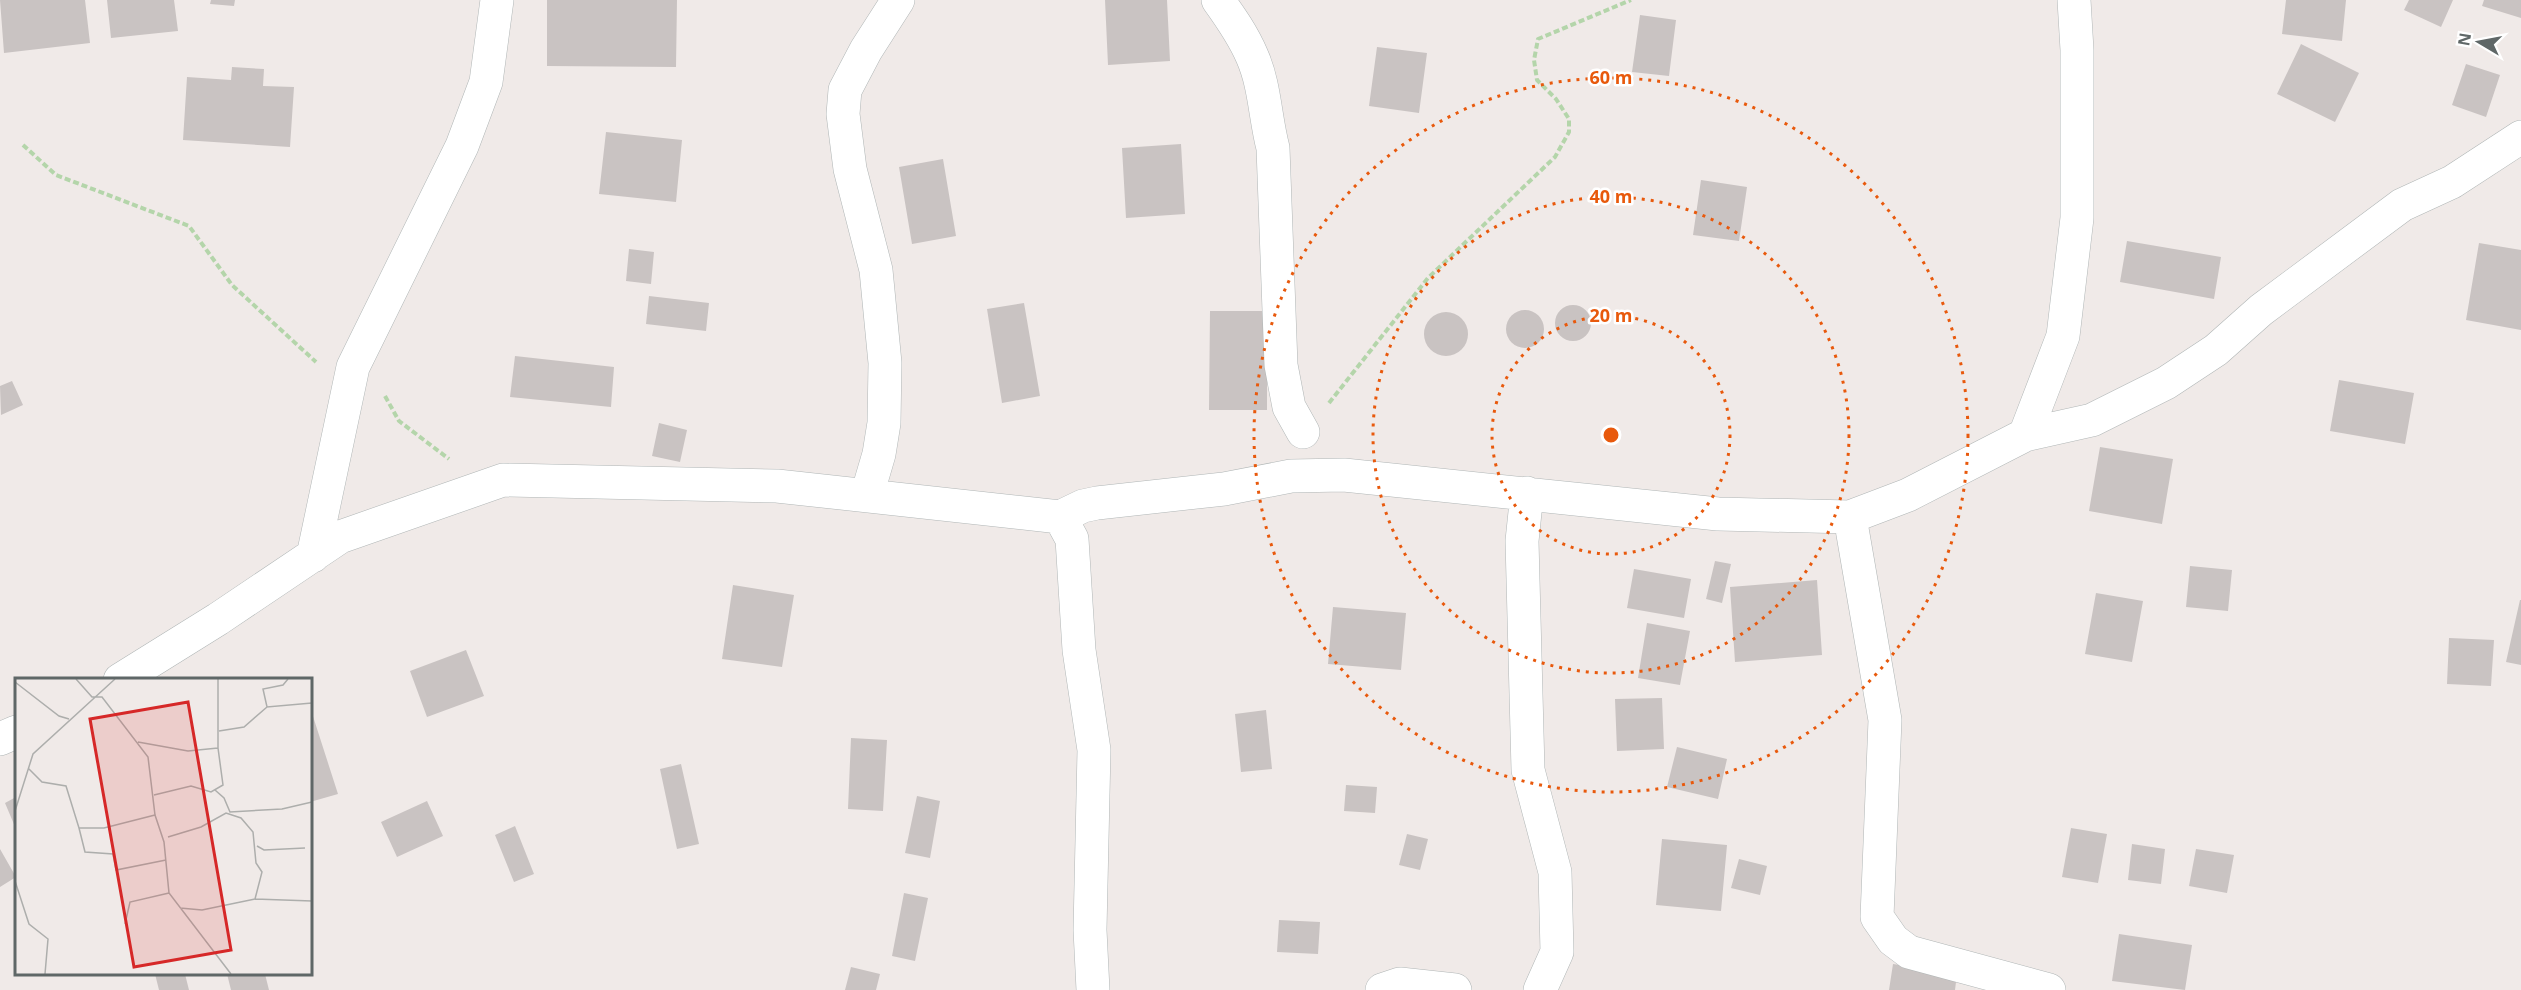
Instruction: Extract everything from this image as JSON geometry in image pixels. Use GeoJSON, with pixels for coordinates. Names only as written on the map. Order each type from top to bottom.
{"type":"FeatureCollection","features":[{"type":"Feature","properties":{"kind":"street"},"geometry":{"type":"LineString","coordinates":[[313,556],[353,367],[462,146],[486,82],[497,0]]}},
{"type":"Feature","properties":{"kind":"street"},"geometry":{"type":"LineString","coordinates":[[867,495],[879,454],[884,423],[885,363],[876,270],[850,169],[843,114],[846,90],[866,50],[898,0]]}},
{"type":"Feature","properties":{"kind":"street"},"geometry":{"type":"LineString","coordinates":[[1218,0],[1235,22],[1253,58],[1261,85],[1264,115],[1273,148],[1281,365],[1289,407],[1303,432]]}},
{"type":"Feature","properties":{"kind":"street"},"geometry":{"type":"LineString","coordinates":[[2025,435],[2062,336],[2077,218],[2077,50],[2074,0]]}},
{"type":"Feature","properties":{"kind":"street"},"geometry":{"type":"LineString","coordinates":[[123,678],[218,620],[340,537],[483,485],[503,480],[777,486],[1060,517],[1083,506],[1097,503],[1224,489],[1292,476],[1344,475],[1718,514],[1850,517],[1908,495],[2025,435],[2057,430],[2092,420],[2166,383],[2216,350],[2261,310],[2402,205],[2452,182],[2521,137]]}},
{"type":"Feature","properties":{"kind":"street"},"geometry":{"type":"LineString","coordinates":[[1527,493],[1522,541],[1528,770],[1555,872],[1557,951],[1540,990]]}},
{"type":"Feature","properties":{"kind":"street"},"geometry":{"type":"LineString","coordinates":[[1060,517],[1072,539],[1079,651],[1094,750],[1090,930],[1093,990]]}},
{"type":"Feature","properties":{"kind":"street"},"geometry":{"type":"LineString","coordinates":[[1850,517],[1885,720],[1877,917],[1893,940],[1909,952],[2049,990]]}},
{"type":"Feature","properties":{"kind":"street"},"geometry":{"type":"LineString","coordinates":[[0,739],[15,732]]}},
{"type":"Feature","properties":{"kind":"street"},"geometry":{"type":"LineString","coordinates":[[1382,990],[1400,984],[1455,990]]}},
{"type":"Feature","properties":{"kind":"path"},"geometry":{"type":"LineString","coordinates":[[1303,432],[1343,387],[1398,313],[1428,278],[1555,157],[1569,132],[1569,119],[1556,99],[1538,80],[1534,60],[1538,39],[1631,0]]}},
{"type":"Feature","properties":{"kind":"path"},"geometry":{"type":"LineString","coordinates":[[23,145],[56,175],[189,226],[232,285],[320,366],[350,380],[379,387],[399,421],[483,485]]}},
{"type":"Feature","properties":{"kind":"building"},"geometry":{"type":"Polygon","coordinates":[[[0,0],[85,0],[90,43],[4,53],[0,0]]]}},
{"type":"Feature","properties":{"kind":"building"},"geometry":{"type":"Polygon","coordinates":[[[107,0],[174,0],[178,31],[111,38],[107,0]]]}},
{"type":"Feature","properties":{"kind":"building"},"geometry":{"type":"Polygon","coordinates":[[[211,0],[235,0],[234,6],[210,4],[211,0]]]}},
{"type":"Feature","properties":{"kind":"building"},"geometry":{"type":"Polygon","coordinates":[[[547,0],[677,0],[676,67],[547,66],[547,0]]]}},
{"type":"Feature","properties":{"kind":"building"},"geometry":{"type":"Polygon","coordinates":[[[1105,0],[1167,0],[1170,61],[1108,65],[1105,0]]]}},
{"type":"Feature","properties":{"kind":"building"},"geometry":{"type":"Polygon","coordinates":[[[2286,0],[2346,0],[2342,41],[2282,34],[2286,0]]]}},
{"type":"Feature","properties":{"kind":"building"},"geometry":{"type":"Polygon","coordinates":[[[2409,0],[2453,0],[2441,27],[2404,10],[2409,0]]]}},
{"type":"Feature","properties":{"kind":"building"},"geometry":{"type":"Polygon","coordinates":[[[2484,0],[2521,0],[2521,18],[2482,6],[2484,0]]]}},
{"type":"Feature","properties":{"kind":"building"},"geometry":{"type":"Polygon","coordinates":[[[1640,15],[1676,20],[1669,76],[1632,72],[1640,15]]]}},
{"type":"Feature","properties":{"kind":"building"},"geometry":{"type":"Polygon","coordinates":[[[2301,44],[2359,73],[2335,122],[2277,94],[2301,44]]]}},
{"type":"Feature","properties":{"kind":"building"},"geometry":{"type":"Polygon","coordinates":[[[1377,47],[1427,53],[1419,113],[1369,106],[1377,47]]]}},
{"type":"Feature","properties":{"kind":"building"},"geometry":{"type":"Polygon","coordinates":[[[2466,64],[2500,75],[2486,117],[2452,105],[2466,64]]]}},
{"type":"Feature","properties":{"kind":"building"},"geometry":{"type":"Polygon","coordinates":[[[232,67],[264,69],[263,86],[294,87],[290,147],[183,140],[187,77],[231,80],[232,67]]]}},
{"type":"Feature","properties":{"kind":"building"},"geometry":{"type":"Polygon","coordinates":[[[606,132],[682,140],[676,202],[599,194],[606,132]]]}},
{"type":"Feature","properties":{"kind":"building"},"geometry":{"type":"Polygon","coordinates":[[[1181,144],[1185,214],[1126,218],[1122,148],[1181,144]]]}},
{"type":"Feature","properties":{"kind":"building"},"geometry":{"type":"Polygon","coordinates":[[[943,159],[956,236],[912,244],[899,167],[943,159]]]}},
{"type":"Feature","properties":{"kind":"building"},"geometry":{"type":"Polygon","coordinates":[[[1701,180],[1747,187],[1739,241],[1693,235],[1701,180]]]}},
{"type":"Feature","properties":{"kind":"building"},"geometry":{"type":"Polygon","coordinates":[[[2127,241],[2221,257],[2214,299],[2120,282],[2127,241]]]}},
{"type":"Feature","properties":{"kind":"building"},"geometry":{"type":"Polygon","coordinates":[[[2479,243],[2521,250],[2521,330],[2466,320],[2479,243]]]}},
{"type":"Feature","properties":{"kind":"building"},"geometry":{"type":"Polygon","coordinates":[[[629,249],[654,252],[651,284],[626,281],[629,249]]]}},
{"type":"Feature","properties":{"kind":"building"},"geometry":{"type":"Polygon","coordinates":[[[649,296],[709,303],[706,331],[646,324],[649,296]]]}},
{"type":"Feature","properties":{"kind":"building"},"geometry":{"type":"Polygon","coordinates":[[[1024,303],[1040,396],[1002,403],[987,309],[1024,303]]]}},
{"type":"Feature","properties":{"kind":"building"},"geometry":{"type":"Polygon","coordinates":[[[1573,305],[1585,311],[1591,323],[1585,335],[1573,341],[1561,335],[1555,323],[1561,311],[1573,305]]]}},
{"type":"Feature","properties":{"kind":"building"},"geometry":{"type":"Polygon","coordinates":[[[1525,310],[1538,316],[1544,329],[1538,342],[1525,348],[1512,342],[1506,329],[1512,316],[1525,310]]]}},
{"type":"Feature","properties":{"kind":"building"},"geometry":{"type":"Polygon","coordinates":[[[1210,311],[1267,311],[1267,410],[1209,410],[1210,311]]]}},
{"type":"Feature","properties":{"kind":"building"},"geometry":{"type":"Polygon","coordinates":[[[1446,312],[1462,318],[1468,334],[1462,350],[1446,356],[1430,350],[1424,334],[1430,318],[1446,312]]]}},
{"type":"Feature","properties":{"kind":"building"},"geometry":{"type":"Polygon","coordinates":[[[515,356],[614,367],[611,407],[510,397],[515,356]]]}},
{"type":"Feature","properties":{"kind":"building"},"geometry":{"type":"Polygon","coordinates":[[[2339,380],[2414,393],[2405,444],[2330,431],[2339,380]]]}},
{"type":"Feature","properties":{"kind":"building"},"geometry":{"type":"Polygon","coordinates":[[[12,381],[23,405],[1,415],[0,386],[12,381]]]}},
{"type":"Feature","properties":{"kind":"building"},"geometry":{"type":"Polygon","coordinates":[[[659,423],[687,430],[680,462],[652,456],[659,423]]]}},
{"type":"Feature","properties":{"kind":"building"},"geometry":{"type":"Polygon","coordinates":[[[2100,447],[2173,459],[2162,524],[2089,511],[2100,447]]]}},
{"type":"Feature","properties":{"kind":"building"},"geometry":{"type":"Polygon","coordinates":[[[1715,561],[1731,564],[1722,603],[1706,599],[1715,561]]]}},
{"type":"Feature","properties":{"kind":"building"},"geometry":{"type":"Polygon","coordinates":[[[2190,566],[2232,570],[2228,611],[2186,607],[2190,566]]]}},
{"type":"Feature","properties":{"kind":"building"},"geometry":{"type":"Polygon","coordinates":[[[1634,569],[1691,579],[1684,618],[1627,608],[1634,569]]]}},
{"type":"Feature","properties":{"kind":"building"},"geometry":{"type":"Polygon","coordinates":[[[1817,580],[1822,655],[1735,662],[1730,587],[1817,580]]]}},
{"type":"Feature","properties":{"kind":"building"},"geometry":{"type":"Polygon","coordinates":[[[733,585],[794,595],[782,667],[722,659],[733,585]]]}},
{"type":"Feature","properties":{"kind":"building"},"geometry":{"type":"Polygon","coordinates":[[[2096,593],[2143,601],[2132,662],[2085,654],[2096,593]]]}},
{"type":"Feature","properties":{"kind":"building"},"geometry":{"type":"Polygon","coordinates":[[[2521,600],[2521,665],[2506,662],[2521,600]]]}},
{"type":"Feature","properties":{"kind":"building"},"geometry":{"type":"Polygon","coordinates":[[[1333,607],[1406,613],[1401,670],[1328,664],[1333,607]]]}},
{"type":"Feature","properties":{"kind":"building"},"geometry":{"type":"Polygon","coordinates":[[[1647,623],[1690,631],[1680,685],[1638,678],[1647,623]]]}},
{"type":"Feature","properties":{"kind":"building"},"geometry":{"type":"Polygon","coordinates":[[[2449,638],[2494,640],[2491,686],[2447,684],[2449,638]]]}},
{"type":"Feature","properties":{"kind":"building"},"geometry":{"type":"Polygon","coordinates":[[[466,650],[484,696],[427,717],[410,671],[466,650]]]}},
{"type":"Feature","properties":{"kind":"building"},"geometry":{"type":"Polygon","coordinates":[[[1662,698],[1664,749],[1617,751],[1615,699],[1662,698]]]}},
{"type":"Feature","properties":{"kind":"building"},"geometry":{"type":"Polygon","coordinates":[[[1266,710],[1272,769],[1241,772],[1235,714],[1266,710]]]}},
{"type":"Feature","properties":{"kind":"building"},"geometry":{"type":"Polygon","coordinates":[[[312,713],[338,794],[312,801],[312,713]]]}},
{"type":"Feature","properties":{"kind":"building"},"geometry":{"type":"Polygon","coordinates":[[[851,738],[887,740],[883,811],[848,809],[851,738]]]}},
{"type":"Feature","properties":{"kind":"building"},"geometry":{"type":"Polygon","coordinates":[[[1677,747],[1727,759],[1718,799],[1667,787],[1677,747]]]}},
{"type":"Feature","properties":{"kind":"building"},"geometry":{"type":"Polygon","coordinates":[[[681,764],[699,844],[677,849],[660,769],[681,764]]]}},
{"type":"Feature","properties":{"kind":"building"},"geometry":{"type":"Polygon","coordinates":[[[1346,785],[1377,787],[1375,813],[1344,811],[1346,785]]]}},
{"type":"Feature","properties":{"kind":"building"},"geometry":{"type":"Polygon","coordinates":[[[917,796],[940,801],[930,858],[905,853],[917,796]]]}},
{"type":"Feature","properties":{"kind":"building"},"geometry":{"type":"Polygon","coordinates":[[[15,798],[15,827],[5,803],[15,798]]]}},
{"type":"Feature","properties":{"kind":"building"},"geometry":{"type":"Polygon","coordinates":[[[427,801],[443,836],[397,857],[381,822],[427,801]]]}},
{"type":"Feature","properties":{"kind":"building"},"geometry":{"type":"Polygon","coordinates":[[[515,826],[534,874],[514,882],[495,835],[515,826]]]}},
{"type":"Feature","properties":{"kind":"building"},"geometry":{"type":"Polygon","coordinates":[[[2071,828],[2107,834],[2098,883],[2062,877],[2071,828]]]}},
{"type":"Feature","properties":{"kind":"building"},"geometry":{"type":"Polygon","coordinates":[[[1407,834],[1428,839],[1420,870],[1399,865],[1407,834]]]}},
{"type":"Feature","properties":{"kind":"building"},"geometry":{"type":"Polygon","coordinates":[[[1662,839],[1727,845],[1721,911],[1656,905],[1662,839]]]}},
{"type":"Feature","properties":{"kind":"building"},"geometry":{"type":"Polygon","coordinates":[[[2132,844],[2165,849],[2161,884],[2128,880],[2132,844]]]}},
{"type":"Feature","properties":{"kind":"building"},"geometry":{"type":"Polygon","coordinates":[[[0,849],[15,878],[0,887],[0,849]]]}},
{"type":"Feature","properties":{"kind":"building"},"geometry":{"type":"Polygon","coordinates":[[[2196,849],[2234,855],[2227,893],[2189,886],[2196,849]]]}},
{"type":"Feature","properties":{"kind":"building"},"geometry":{"type":"Polygon","coordinates":[[[1739,859],[1767,866],[1760,895],[1731,888],[1739,859]]]}},
{"type":"Feature","properties":{"kind":"building"},"geometry":{"type":"Polygon","coordinates":[[[904,893],[928,898],[915,961],[892,956],[904,893]]]}},
{"type":"Feature","properties":{"kind":"building"},"geometry":{"type":"Polygon","coordinates":[[[1279,920],[1320,922],[1318,954],[1277,952],[1279,920]]]}},
{"type":"Feature","properties":{"kind":"building"},"geometry":{"type":"Polygon","coordinates":[[[2119,934],[2192,945],[2185,990],[2112,981],[2119,934]]]}},
{"type":"Feature","properties":{"kind":"building"},"geometry":{"type":"Polygon","coordinates":[[[1893,964],[1957,974],[1955,990],[1889,990],[1893,964]]]}},
{"type":"Feature","properties":{"kind":"building"},"geometry":{"type":"Polygon","coordinates":[[[851,967],[880,974],[876,990],[845,990],[851,967]]]}},
{"type":"Feature","properties":{"kind":"building"},"geometry":{"type":"Polygon","coordinates":[[[155,975],[185,975],[189,990],[159,990],[155,975]]]}},
{"type":"Feature","properties":{"kind":"building"},"geometry":{"type":"Polygon","coordinates":[[[227,975],[265,975],[269,990],[231,990],[227,975]]]}}]}
